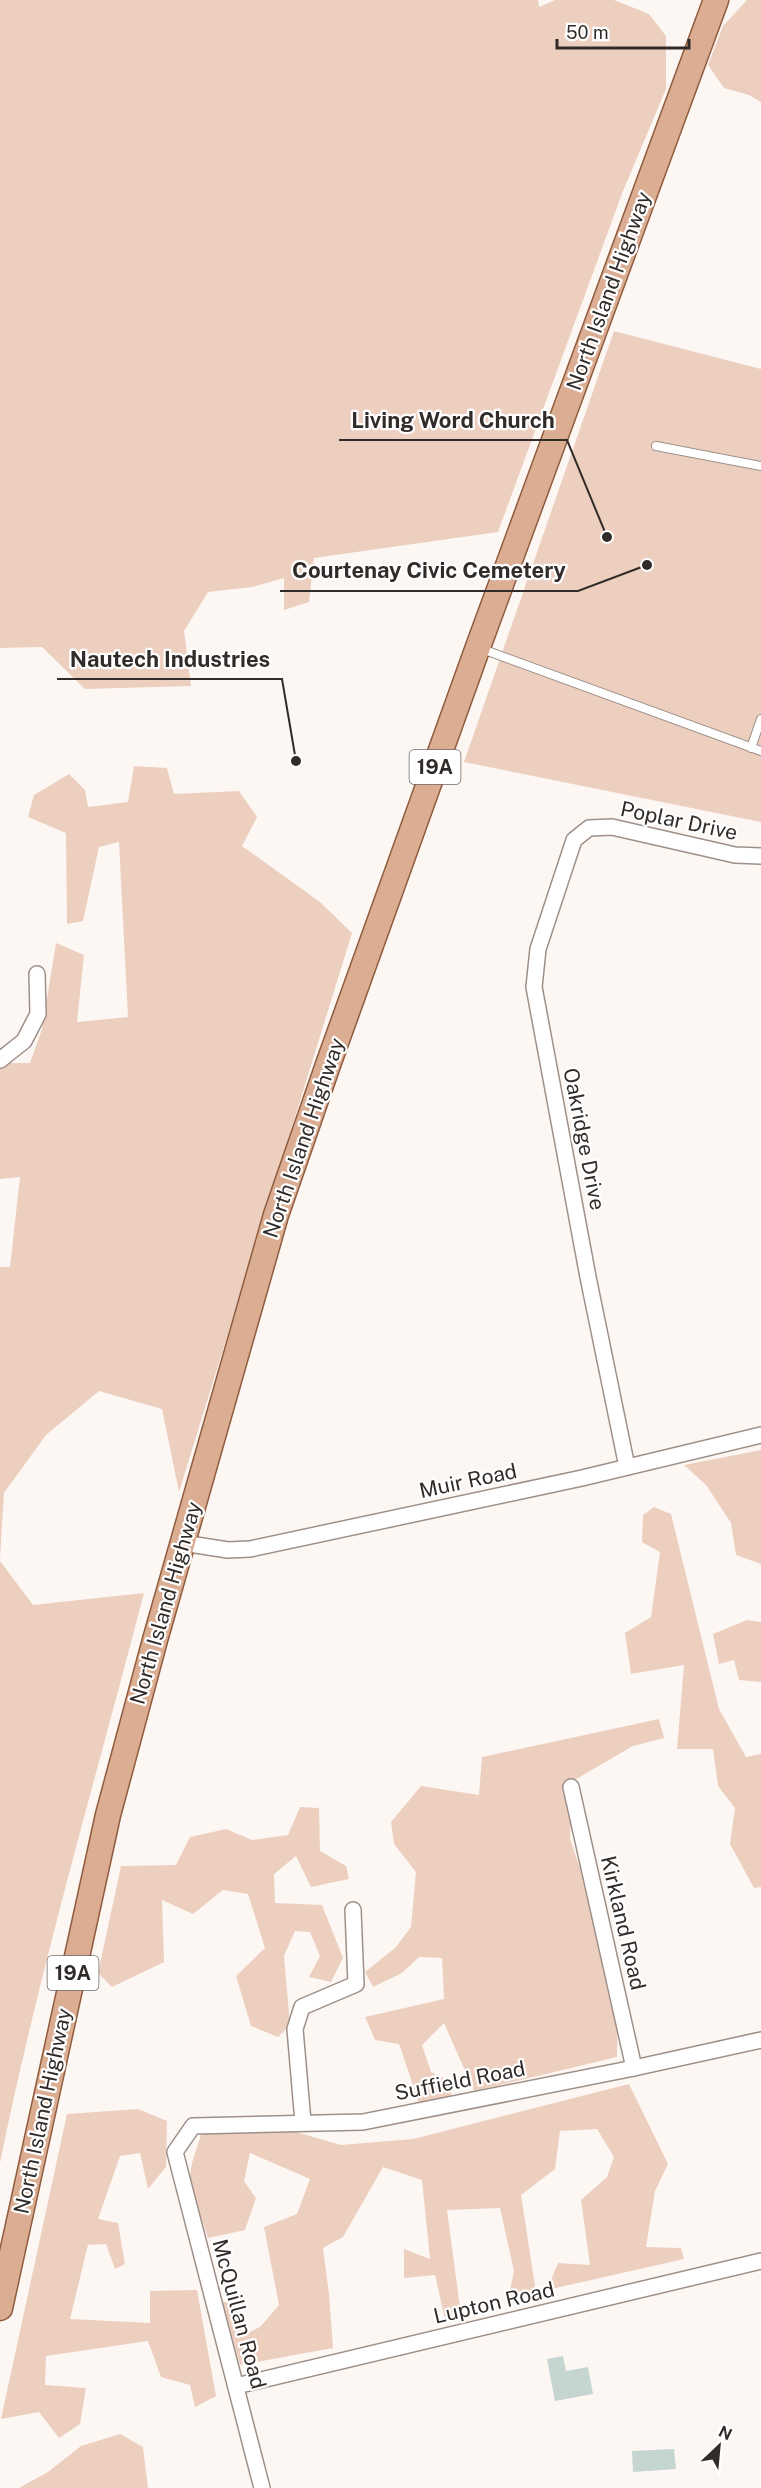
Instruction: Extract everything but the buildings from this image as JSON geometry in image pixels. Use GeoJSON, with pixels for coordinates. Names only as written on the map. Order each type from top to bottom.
{"type":"FeatureCollection","features":[{"type":"Feature","properties":{"kind":"main road","name":"North Island Highway"},"geometry":{"type":"LineString","coordinates":[[0,2308],[108,1815],[276,1215],[478,647],[716,0]]}},
{"type":"Feature","properties":{"kind":"street","name":"Poplar Drive"},"geometry":{"type":"LineString","coordinates":[[589,828],[612,827],[735,855],[761,856]]}},
{"type":"Feature","properties":{"kind":"street","name":"Oakridge Drive"},"geometry":{"type":"LineString","coordinates":[[589,828],[574,840],[538,949],[534,987],[588,1277],[627,1467]]}},
{"type":"Feature","properties":{"kind":"street"},"geometry":{"type":"LineString","coordinates":[[0,1060],[24,1041],[38,1014],[37,974]]}},
{"type":"Feature","properties":{"kind":"street","name":"Muir Road"},"geometry":{"type":"LineString","coordinates":[[183,1543],[228,1550],[250,1549],[627,1467],[761,1435]]}},
{"type":"Feature","properties":{"kind":"street","name":"Kirkland Road"},"geometry":{"type":"LineString","coordinates":[[571,1787],[634,2068]]}},
{"type":"Feature","properties":{"kind":"street"},"geometry":{"type":"LineString","coordinates":[[303,2122],[295,2029],[302,2007],[356,1984],[353,1910]]}},
{"type":"Feature","properties":{"kind":"street","name":"Suffield Road"},"geometry":{"type":"LineString","coordinates":[[175,2152],[194,2126],[363,2122],[761,2040]]}},
{"type":"Feature","properties":{"kind":"street","name":"McQuillan Road"},"geometry":{"type":"LineString","coordinates":[[175,2152],[262,2488]]}},
{"type":"Feature","properties":{"kind":"street","name":"Lupton Road"},"geometry":{"type":"LineString","coordinates":[[236,2385],[761,2261]]}},
{"type":"Feature","properties":{"kind":"lane"},"geometry":{"type":"LineString","coordinates":[[656,446],[761,466]]}},
{"type":"Feature","properties":{"kind":"lane"},"geometry":{"type":"LineString","coordinates":[[478,647],[761,751]]}},
{"type":"Feature","properties":{"kind":"lane"},"geometry":{"type":"LineString","coordinates":[[751,748],[761,719]]}},
{"type":"Feature","properties":{"kind":"shaded area"},"geometry":{"type":"Polygon","coordinates":[[[0,0],[538,0],[539,7],[555,0],[614,0],[649,14],[666,36],[666,89],[623,191],[498,532],[314,558],[309,602],[284,610],[284,578],[252,587],[208,592],[184,631],[191,686],[85,689],[42,647],[0,648],[0,0]]]}},
{"type":"Feature","properties":{"kind":"shaded area"},"geometry":{"type":"Polygon","coordinates":[[[747,0],[761,0],[761,102],[749,95],[724,88],[708,65],[723,26],[747,0]]]}},
{"type":"Feature","properties":{"kind":"shaded area"},"geometry":{"type":"Polygon","coordinates":[[[614,331],[761,369],[761,822],[464,762],[614,331]]]}},
{"type":"Feature","properties":{"kind":"shaded area"},"geometry":{"type":"Polygon","coordinates":[[[134,766],[167,768],[174,794],[239,791],[257,817],[242,846],[320,902],[352,933],[179,1492],[162,1409],[99,1391],[46,1435],[4,1493],[0,1558],[0,1267],[10,1267],[20,1177],[0,1179],[0,1063],[30,1063],[42,1029],[56,943],[84,955],[77,1022],[128,1017],[119,842],[99,847],[83,921],[67,924],[66,833],[28,817],[34,795],[69,774],[85,790],[88,807],[128,802],[134,766]]]}},
{"type":"Feature","properties":{"kind":"shaded area"},"geometry":{"type":"Polygon","coordinates":[[[761,1450],[761,1564],[736,1555],[731,1523],[706,1485],[684,1465],[761,1450]]]}},
{"type":"Feature","properties":{"kind":"shaded area"},"geometry":{"type":"Polygon","coordinates":[[[654,1507],[671,1514],[719,1709],[746,1757],[761,1754],[761,1887],[754,1888],[730,1844],[735,1808],[718,1786],[713,1749],[677,1749],[684,1665],[631,1674],[625,1633],[651,1617],[660,1552],[642,1542],[643,1515],[654,1507]]]}},
{"type":"Feature","properties":{"kind":"shaded area"},"geometry":{"type":"Polygon","coordinates":[[[0,1561],[33,1605],[144,1593],[32,2019],[0,2163],[0,1561]]]}},
{"type":"Feature","properties":{"kind":"shaded area"},"geometry":{"type":"Polygon","coordinates":[[[747,1620],[761,1622],[761,1682],[739,1680],[734,1660],[719,1664],[713,1634],[747,1620]]]}},
{"type":"Feature","properties":{"kind":"shaded area"},"geometry":{"type":"Polygon","coordinates":[[[659,1719],[664,1738],[633,1746],[573,1781],[570,1839],[599,1923],[618,1999],[617,2057],[474,2091],[444,2023],[422,2045],[431,2072],[447,2080],[452,2096],[420,2106],[399,2044],[375,2040],[365,2017],[444,1999],[442,1958],[419,1957],[402,1973],[373,1987],[365,1972],[395,1948],[411,1927],[416,1872],[394,1844],[391,1822],[421,1786],[479,1795],[482,1757],[659,1719]]]}},
{"type":"Feature","properties":{"kind":"shaded area"},"geometry":{"type":"Polygon","coordinates":[[[300,1807],[319,1808],[320,1851],[346,1866],[349,1879],[311,1887],[296,1856],[274,1874],[275,1903],[322,1905],[343,1958],[331,1982],[309,1977],[320,1956],[310,1932],[295,1931],[284,1956],[290,2025],[278,2037],[251,2026],[236,1976],[265,1948],[248,1894],[223,1890],[193,1914],[162,1900],[164,1962],[112,1987],[98,1973],[121,1866],[176,1865],[190,1837],[226,1829],[252,1840],[288,1835],[300,1807]]]}},
{"type":"Feature","properties":{"kind":"shaded area"},"geometry":{"type":"Polygon","coordinates":[[[629,2084],[668,2164],[655,2191],[646,2247],[681,2248],[684,2259],[547,2290],[558,2263],[590,2265],[581,2200],[607,2177],[614,2157],[597,2129],[560,2131],[555,2169],[521,2195],[536,2292],[508,2300],[514,2271],[500,2208],[447,2210],[461,2315],[445,2319],[435,2275],[404,2278],[404,2249],[430,2259],[422,2180],[383,2167],[343,2237],[323,2248],[333,2348],[240,2365],[222,2302],[242,2301],[241,2336],[260,2327],[279,2305],[264,2227],[297,2214],[310,2179],[250,2153],[244,2181],[256,2198],[245,2230],[208,2238],[189,2182],[192,2163],[204,2125],[296,2132],[341,2145],[413,2139],[629,2084]]]}},
{"type":"Feature","properties":{"kind":"shaded area"},"geometry":{"type":"Polygon","coordinates":[[[138,2109],[167,2121],[166,2167],[148,2189],[140,2153],[120,2156],[98,2219],[118,2223],[125,2264],[115,2269],[106,2244],[88,2245],[70,2319],[150,2323],[150,2291],[197,2290],[216,2396],[195,2407],[190,2385],[161,2377],[148,2341],[46,2356],[45,2385],[86,2388],[80,2424],[59,2438],[39,2412],[1,2419],[67,2114],[138,2109]]]}},
{"type":"Feature","properties":{"kind":"shaded area"},"geometry":{"type":"Polygon","coordinates":[[[120,2434],[143,2447],[148,2488],[19,2488],[48,2472],[81,2446],[120,2434]]]}},
{"type":"Feature","properties":{"kind":"place","name":"Living Word Church"},"geometry":{"type":"Point","coordinates":[607,537]}},
{"type":"Feature","properties":{"kind":"place","name":"Courtenay Civic Cemetery"},"geometry":{"type":"Point","coordinates":[647,565]}},
{"type":"Feature","properties":{"kind":"place","name":"Nautech Industries"},"geometry":{"type":"Point","coordinates":[296,761]}}]}
